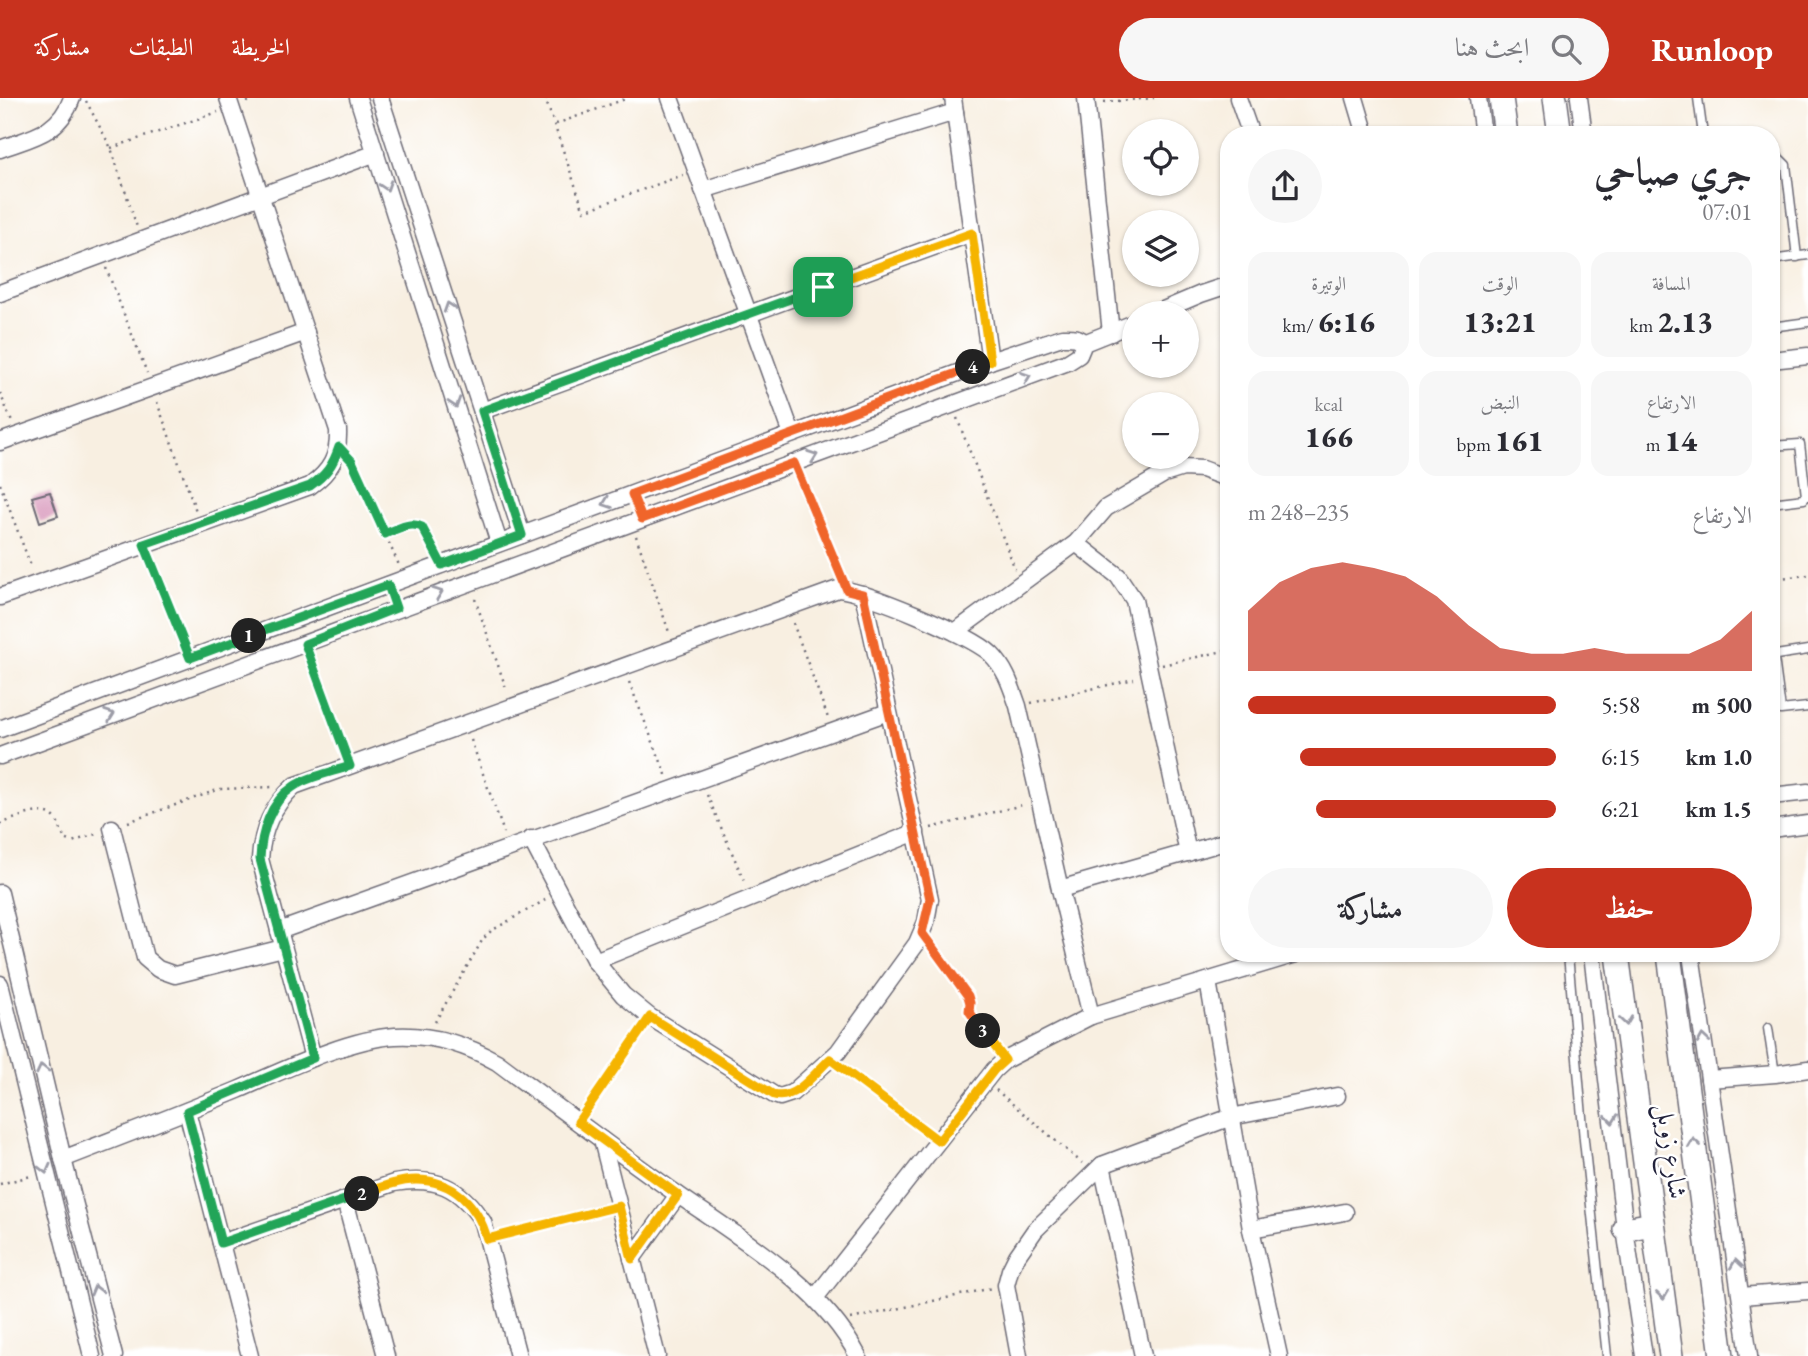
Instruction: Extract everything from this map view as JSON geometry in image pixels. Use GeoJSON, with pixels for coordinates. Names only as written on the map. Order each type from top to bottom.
{"type":"FeatureCollection","features":[{"type":"Feature","properties":{"kind":"main road"},"geometry":{"type":"LineString","coordinates":[[1501,98],[1505,126]]}},
{"type":"Feature","properties":{"kind":"main road"},"geometry":{"type":"LineString","coordinates":[[1555,98],[1559,126]]}},
{"type":"Feature","properties":{"kind":"main road","name":"شارع زويل"},"geometry":{"type":"LineString","coordinates":[[1618,962],[1671,1356]]}},
{"type":"Feature","properties":{"kind":"main road","name":"شارع زويل"},"geometry":{"type":"LineString","coordinates":[[1672,962],[1685,992],[1722,1356]]}},
{"type":"Feature","properties":{"kind":"main road"},"geometry":{"type":"LineString","coordinates":[[1625,1229],[1653,1224]]}},
{"type":"Feature","properties":{"kind":"street"},"geometry":{"type":"LineString","coordinates":[[0,149],[41,134],[56,125],[66,114],[72,98]]}},
{"type":"Feature","properties":{"kind":"street"},"geometry":{"type":"LineString","coordinates":[[358,98],[499,543]]}},
{"type":"Feature","properties":{"kind":"street"},"geometry":{"type":"LineString","coordinates":[[380,98],[522,535]]}},
{"type":"Feature","properties":{"kind":"street"},"geometry":{"type":"LineString","coordinates":[[670,98],[792,435]]}},
{"type":"Feature","properties":{"kind":"street"},"geometry":{"type":"LineString","coordinates":[[1238,98],[1248,126]]}},
{"type":"Feature","properties":{"kind":"street"},"geometry":{"type":"LineString","coordinates":[[1355,98],[1363,126]]}},
{"type":"Feature","properties":{"kind":"street"},"geometry":{"type":"LineString","coordinates":[[1478,98],[1482,126]]}},
{"type":"Feature","properties":{"kind":"street"},"geometry":{"type":"LineString","coordinates":[[1579,98],[1583,126]]}},
{"type":"Feature","properties":{"kind":"street"},"geometry":{"type":"LineString","coordinates":[[1086,101],[1111,333]]}},
{"type":"Feature","properties":{"kind":"street"},"geometry":{"type":"LineString","coordinates":[[0,597],[310,486],[324,477],[334,463],[339,447],[338,430],[230,103]]}},
{"type":"Feature","properties":{"kind":"street"},"geometry":{"type":"LineString","coordinates":[[703,190],[954,105],[990,361]]}},
{"type":"Feature","properties":{"kind":"street"},"geometry":{"type":"LineString","coordinates":[[0,293],[376,153]]}},
{"type":"Feature","properties":{"kind":"street"},"geometry":{"type":"LineString","coordinates":[[482,411],[972,233]]}},
{"type":"Feature","properties":{"kind":"street"},"geometry":{"type":"LineString","coordinates":[[1184,301],[1220,288]]}},
{"type":"Feature","properties":{"kind":"street"},"geometry":{"type":"LineString","coordinates":[[0,756],[1068,362],[1079,355],[1084,344],[1122,328]]}},
{"type":"Feature","properties":{"kind":"street"},"geometry":{"type":"LineString","coordinates":[[0,442],[306,332]]}},
{"type":"Feature","properties":{"kind":"street"},"geometry":{"type":"LineString","coordinates":[[0,729],[990,361],[1062,337],[1082,339],[1084,344]]}},
{"type":"Feature","properties":{"kind":"street"},"geometry":{"type":"LineString","coordinates":[[1780,359],[1808,356]]}},
{"type":"Feature","properties":{"kind":"street"},"geometry":{"type":"LineString","coordinates":[[955,632],[1076,542],[1106,508],[1164,474],[1183,468],[1202,469],[1220,476]]}},
{"type":"Feature","properties":{"kind":"street"},"geometry":{"type":"LineString","coordinates":[[632,494],[637,521]]}},
{"type":"Feature","properties":{"kind":"street"},"geometry":{"type":"LineString","coordinates":[[1076,542],[1118,576],[1134,600],[1188,853]]}},
{"type":"Feature","properties":{"kind":"street"},"geometry":{"type":"LineString","coordinates":[[388,585],[396,608]]}},
{"type":"Feature","properties":{"kind":"street"},"geometry":{"type":"LineString","coordinates":[[313,1058],[260,859],[261,843],[272,811],[293,786],[787,606],[831,591],[847,590],[863,594],[968,638],[992,655],[1009,680],[1018,706],[1091,1016]]}},
{"type":"Feature","properties":{"kind":"street"},"geometry":{"type":"LineString","coordinates":[[531,839],[595,961],[623,995],[650,1017],[774,1095],[780,1097],[792,1093],[846,1043],[922,933],[930,899],[863,594]]}},
{"type":"Feature","properties":{"kind":"street"},"geometry":{"type":"LineString","coordinates":[[68,704],[75,728]]}},
{"type":"Feature","properties":{"kind":"street"},"geometry":{"type":"LineString","coordinates":[[279,931],[888,712]]}},
{"type":"Feature","properties":{"kind":"street"},"geometry":{"type":"LineString","coordinates":[[1780,795],[1808,792]]}},
{"type":"Feature","properties":{"kind":"street"},"geometry":{"type":"LineString","coordinates":[[1780,828],[1808,824]]}},
{"type":"Feature","properties":{"kind":"street"},"geometry":{"type":"LineString","coordinates":[[112,828],[145,958],[158,969],[175,975],[283,948]]}},
{"type":"Feature","properties":{"kind":"street"},"geometry":{"type":"LineString","coordinates":[[595,961],[916,832]]}},
{"type":"Feature","properties":{"kind":"street"},"geometry":{"type":"LineString","coordinates":[[1059,889],[1220,843]]}},
{"type":"Feature","properties":{"kind":"street"},"geometry":{"type":"LineString","coordinates":[[0,893],[63,1159],[114,1356]]}},
{"type":"Feature","properties":{"kind":"street"},"geometry":{"type":"LineString","coordinates":[[815,1298],[1005,1060],[1091,1016],[1270,962]]}},
{"type":"Feature","properties":{"kind":"street"},"geometry":{"type":"LineString","coordinates":[[1593,962],[1625,1229],[1644,1356]]}},
{"type":"Feature","properties":{"kind":"street"},"geometry":{"type":"LineString","coordinates":[[1690,962],[1685,992],[1709,1079],[1749,1356]]}},
{"type":"Feature","properties":{"kind":"street"},"geometry":{"type":"LineString","coordinates":[[1208,981],[1251,1229],[1279,1356]]}},
{"type":"Feature","properties":{"kind":"street"},"geometry":{"type":"LineString","coordinates":[[0,984],[92,1356]]}},
{"type":"Feature","properties":{"kind":"street"},"geometry":{"type":"LineString","coordinates":[[63,1159],[313,1058],[374,1039],[427,1037],[463,1045],[497,1062],[765,1256],[815,1298],[836,1322],[858,1356]]}},
{"type":"Feature","properties":{"kind":"street"},"geometry":{"type":"LineString","coordinates":[[1709,1079],[1808,1069]]}},
{"type":"Feature","properties":{"kind":"street"},"geometry":{"type":"LineString","coordinates":[[1019,1356],[1006,1285],[1017,1256],[1034,1230],[1098,1169],[1231,1117],[1336,1096]]}},
{"type":"Feature","properties":{"kind":"street"},"geometry":{"type":"LineString","coordinates":[[187,1111],[250,1356]]}},
{"type":"Feature","properties":{"kind":"street"},"geometry":{"type":"LineString","coordinates":[[602,1140],[657,1356]]}},
{"type":"Feature","properties":{"kind":"street"},"geometry":{"type":"LineString","coordinates":[[1098,1169],[1143,1356]]}},
{"type":"Feature","properties":{"kind":"street"},"geometry":{"type":"LineString","coordinates":[[221,1243],[394,1183],[415,1180],[436,1182],[455,1191],[471,1204],[483,1222],[518,1356]]}},
{"type":"Feature","properties":{"kind":"street"},"geometry":{"type":"LineString","coordinates":[[632,1259],[678,1195]]}},
{"type":"Feature","properties":{"kind":"street"},"geometry":{"type":"LineString","coordinates":[[345,1200],[386,1356]]}},
{"type":"Feature","properties":{"kind":"street"},"geometry":{"type":"LineString","coordinates":[[1251,1229],[1345,1212]]}},
{"type":"Feature","properties":{"kind":"street"},"geometry":{"type":"LineString","coordinates":[[69,1269],[89,1264]]}},
{"type":"Feature","properties":{"kind":"street"},"geometry":{"type":"LineString","coordinates":[[1741,1296],[1808,1291]]}},
{"type":"Feature","properties":{"kind":"lane"},"geometry":{"type":"LineString","coordinates":[[1698,98],[1702,126]]}},
{"type":"Feature","properties":{"kind":"lane"},"geometry":{"type":"LineString","coordinates":[[1780,159],[1786,165],[1797,257]]}},
{"type":"Feature","properties":{"kind":"lane"},"geometry":{"type":"LineString","coordinates":[[1780,259],[1808,255]]}},
{"type":"Feature","properties":{"kind":"lane"},"geometry":{"type":"LineString","coordinates":[[1780,326],[1808,322]]}},
{"type":"Feature","properties":{"kind":"lane"},"geometry":{"type":"LineString","coordinates":[[1780,445],[1799,443],[1805,470],[1805,499],[1780,502]]}},
{"type":"Feature","properties":{"kind":"lane"},"geometry":{"type":"LineString","coordinates":[[1780,654],[1808,650]]}},
{"type":"Feature","properties":{"kind":"lane"},"geometry":{"type":"LineString","coordinates":[[1780,702],[1781,709],[1808,707]]}},
{"type":"Feature","properties":{"kind":"lane"},"geometry":{"type":"LineString","coordinates":[[1569,962],[1584,1140],[1608,1356]]}},
{"type":"Feature","properties":{"kind":"lane"},"geometry":{"type":"LineString","coordinates":[[1768,1028],[1775,1074]]}},
{"type":"Feature","properties":{"kind":"path"},"geometry":{"type":"LineString","coordinates":[[85,98],[111,148],[142,241]]}},
{"type":"Feature","properties":{"kind":"path"},"geometry":{"type":"LineString","coordinates":[[111,148],[230,103],[259,98]]}},
{"type":"Feature","properties":{"kind":"path"},"geometry":{"type":"LineString","coordinates":[[545,98],[584,212],[696,170]]}},
{"type":"Feature","properties":{"kind":"path"},"geometry":{"type":"LineString","coordinates":[[554,124],[628,98]]}},
{"type":"Feature","properties":{"kind":"path"},"geometry":{"type":"LineString","coordinates":[[1086,101],[1152,98]]}},
{"type":"Feature","properties":{"kind":"path"},"geometry":{"type":"LineString","coordinates":[[102,255],[201,524]]}},
{"type":"Feature","properties":{"kind":"path"},"geometry":{"type":"LineString","coordinates":[[0,393],[17,436]]}},
{"type":"Feature","properties":{"kind":"path"},"geometry":{"type":"LineString","coordinates":[[952,405],[1021,583]]}},
{"type":"Feature","properties":{"kind":"path"},"geometry":{"type":"LineString","coordinates":[[339,447],[352,461],[405,579]]}},
{"type":"Feature","properties":{"kind":"path"},"geometry":{"type":"LineString","coordinates":[[794,463],[847,590]]}},
{"type":"Feature","properties":{"kind":"path"},"geometry":{"type":"LineString","coordinates":[[0,484],[38,583]]}},
{"type":"Feature","properties":{"kind":"path"},"geometry":{"type":"LineString","coordinates":[[637,521],[674,647]]}},
{"type":"Feature","properties":{"kind":"path"},"geometry":{"type":"LineString","coordinates":[[385,534],[410,524],[422,527],[442,565]]}},
{"type":"Feature","properties":{"kind":"path"},"geometry":{"type":"LineString","coordinates":[[144,544],[190,658]]}},
{"type":"Feature","properties":{"kind":"path"},"geometry":{"type":"LineString","coordinates":[[1780,578],[1808,575]]}},
{"type":"Feature","properties":{"kind":"path"},"geometry":{"type":"LineString","coordinates":[[469,582],[513,706]]}},
{"type":"Feature","properties":{"kind":"path"},"geometry":{"type":"LineString","coordinates":[[787,606],[833,732]]}},
{"type":"Feature","properties":{"kind":"path"},"geometry":{"type":"LineString","coordinates":[[305,644],[350,766]]}},
{"type":"Feature","properties":{"kind":"path"},"geometry":{"type":"LineString","coordinates":[[1018,706],[1220,652]]}},
{"type":"Feature","properties":{"kind":"path"},"geometry":{"type":"LineString","coordinates":[[623,666],[672,789]]}},
{"type":"Feature","properties":{"kind":"path"},"geometry":{"type":"LineString","coordinates":[[465,724],[509,847]]}},
{"type":"Feature","properties":{"kind":"path"},"geometry":{"type":"LineString","coordinates":[[700,779],[752,898]]}},
{"type":"Feature","properties":{"kind":"path"},"geometry":{"type":"LineString","coordinates":[[0,824],[45,812],[58,821],[65,839],[72,842],[220,789],[293,786]]}},
{"type":"Feature","properties":{"kind":"path"},"geometry":{"type":"LineString","coordinates":[[916,832],[1040,800]]}},
{"type":"Feature","properties":{"kind":"path"},"geometry":{"type":"LineString","coordinates":[[427,1037],[483,939],[491,931],[559,893]]}},
{"type":"Feature","properties":{"kind":"path"},"geometry":{"type":"LineString","coordinates":[[922,933],[968,996],[969,1011],[1005,1060]]}},
{"type":"Feature","properties":{"kind":"path"},"geometry":{"type":"LineString","coordinates":[[578,1122],[650,1017]]}},
{"type":"Feature","properties":{"kind":"path"},"geometry":{"type":"LineString","coordinates":[[830,1059],[939,1141]]}},
{"type":"Feature","properties":{"kind":"path"},"geometry":{"type":"LineString","coordinates":[[985,1082],[1098,1169]]}},
{"type":"Feature","properties":{"kind":"path"},"geometry":{"type":"LineString","coordinates":[[0,1184],[46,1172]]}},
{"type":"Feature","properties":{"kind":"path"},"geometry":{"type":"LineString","coordinates":[[487,1239],[619,1206]]}},
{"type":"Feature","properties":{"kind":"path"},"geometry":{"type":"LineString","coordinates":[[836,1322],[1006,1285]]}},
{"type":"Feature","properties":{"kind":"building"},"geometry":{"type":"Polygon","coordinates":[[[50,492],[58,516],[40,522],[32,497],[50,492]]]}},
{"type":"Feature","properties":{"kind":"route"},"geometry":{"type":"LineString","coordinates":[[972,233],[990,361],[632,494],[642,519],[794,463],[847,590],[863,594],[930,899],[922,933],[968,996],[969,1011],[1005,1060],[994,1070],[939,1141],[830,1059],[792,1093],[780,1097],[650,1017],[578,1122],[678,1195],[632,1259],[619,1206],[487,1239],[483,1222],[471,1204],[455,1191],[436,1182],[415,1180],[394,1183],[221,1243],[187,1111],[313,1058],[260,859],[265,826],[272,811],[293,786],[350,766],[305,644],[396,608],[388,585],[190,658],[144,544],[310,486],[324,477],[334,463],[339,447],[352,461],[385,534],[410,524],[422,527],[442,565],[522,535],[482,411],[823,287],[972,233]]}}]}
